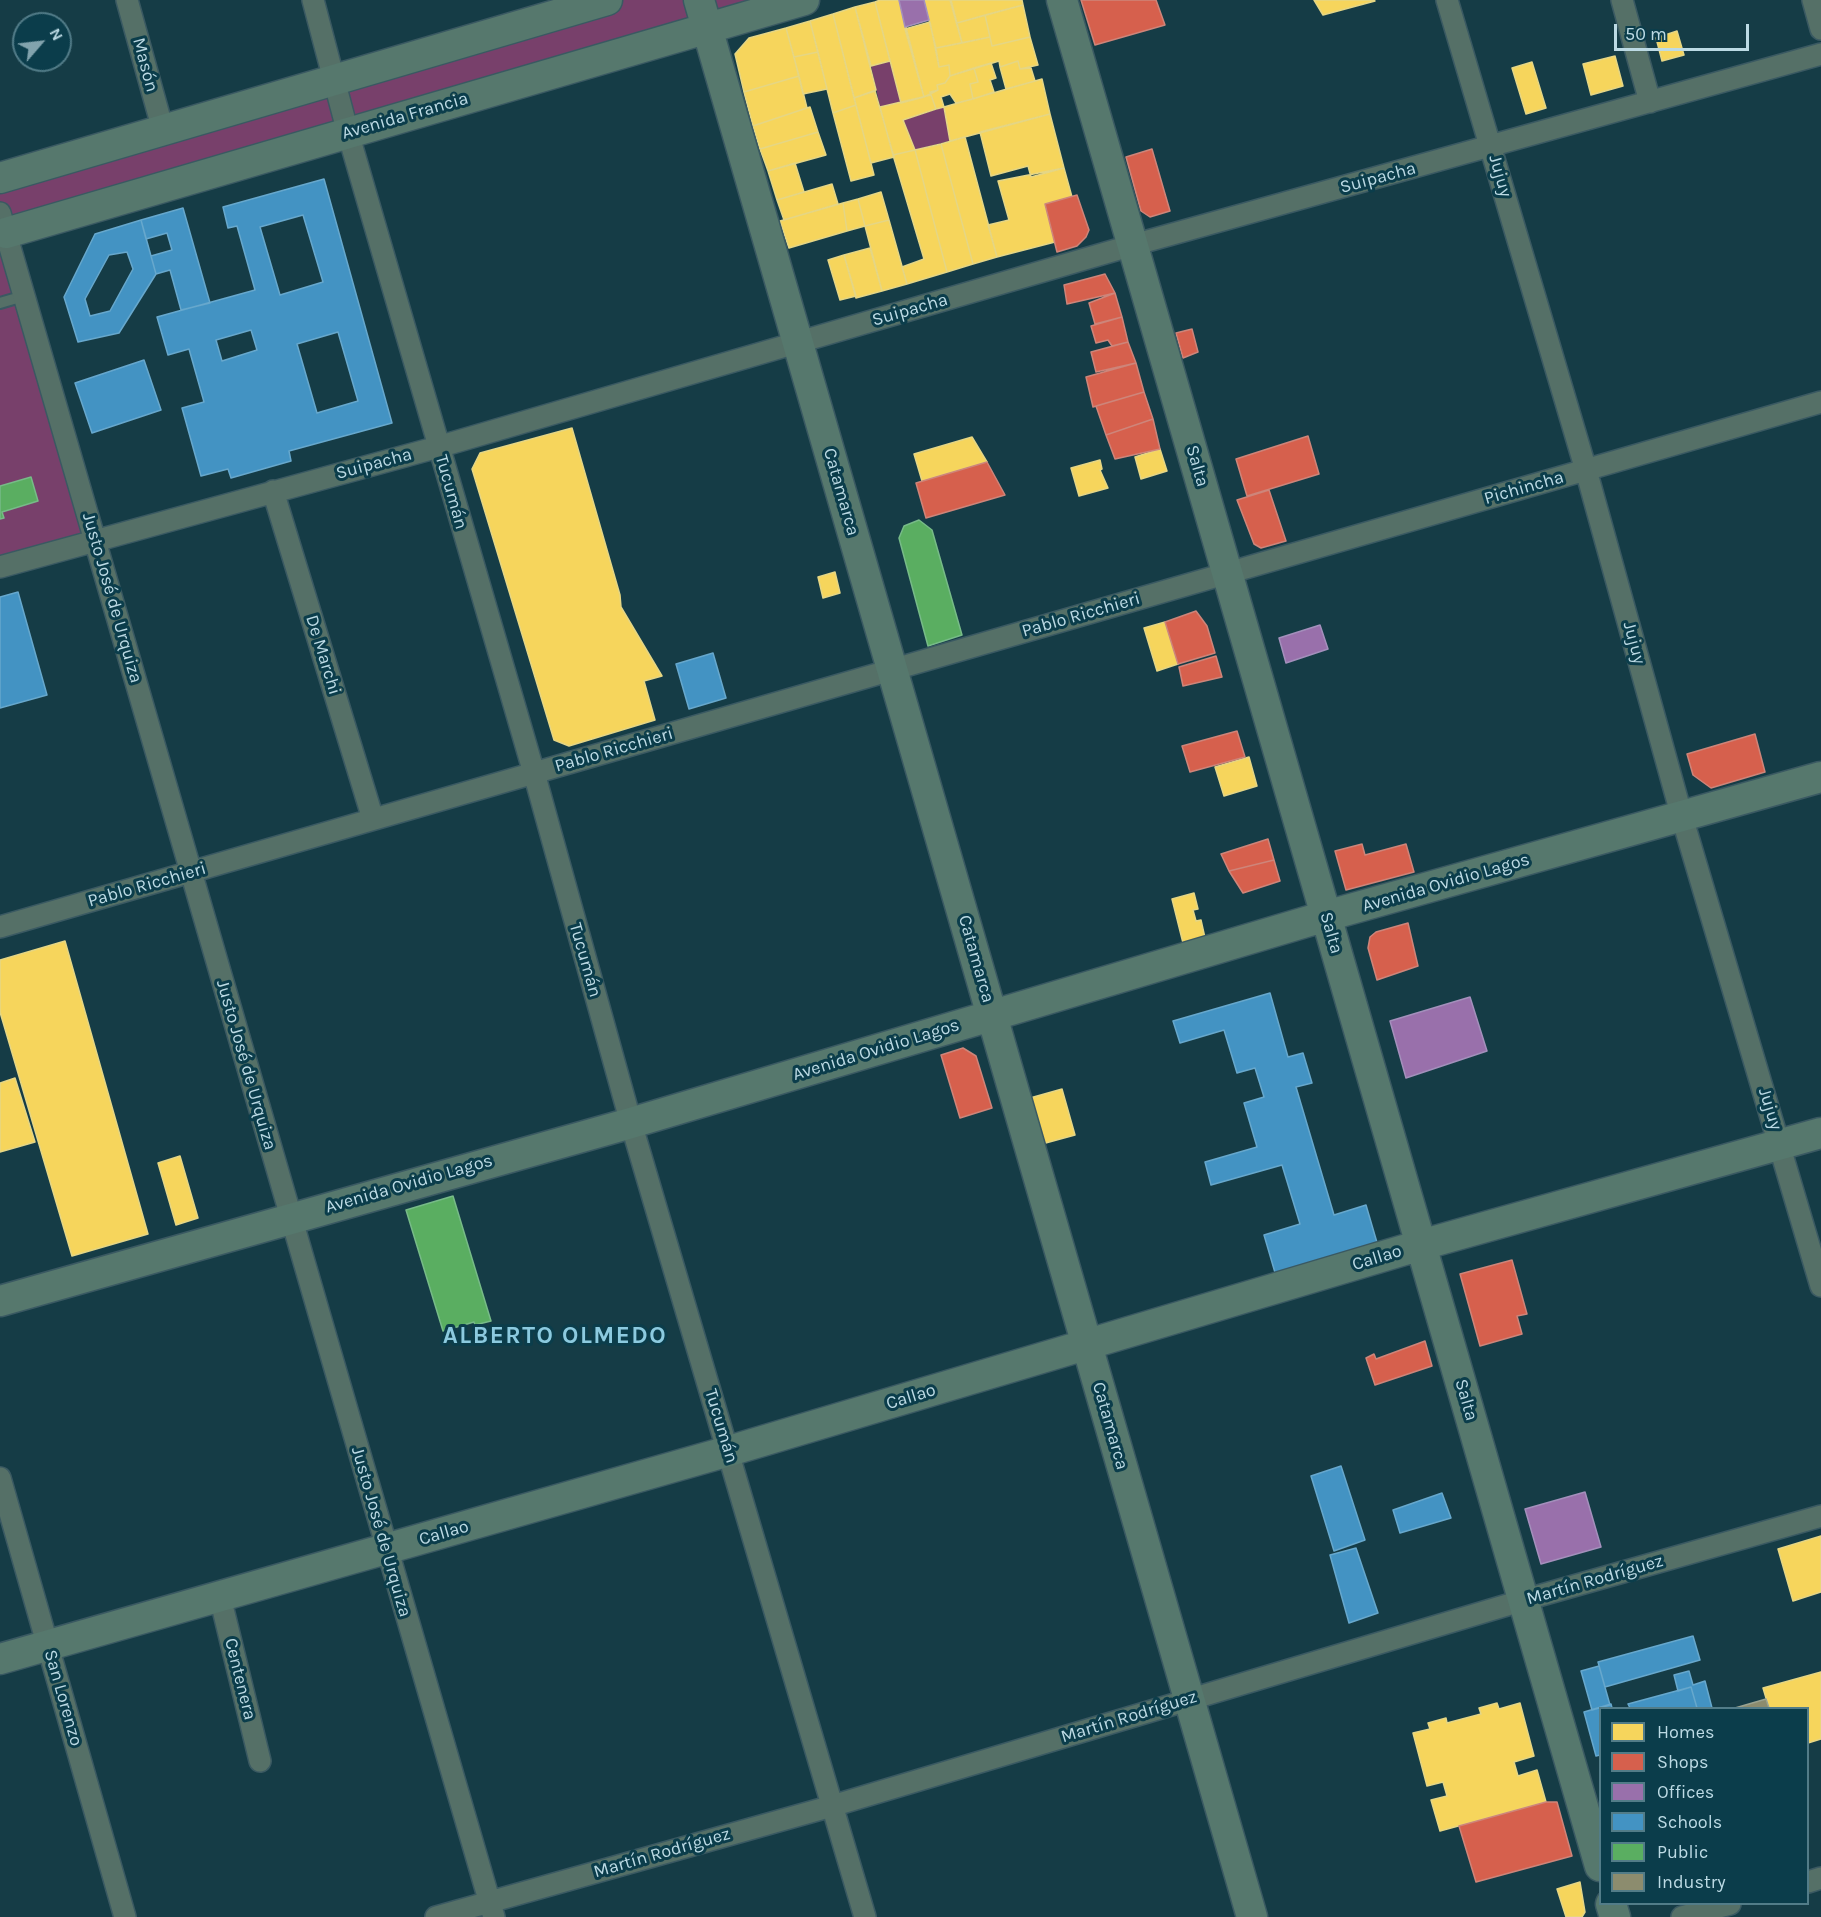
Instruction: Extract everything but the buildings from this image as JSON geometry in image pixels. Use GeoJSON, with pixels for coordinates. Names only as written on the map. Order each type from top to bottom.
{"type":"FeatureCollection","features":[{"type":"Feature","properties":{"kind":"main road"},"geometry":{"type":"LineString","coordinates":[[0,178],[607,0]]}},
{"type":"Feature","properties":{"kind":"main road","name":"Catamarca"},"geometry":{"type":"LineString","coordinates":[[699,0],[1252,1917]]}},
{"type":"Feature","properties":{"kind":"main road","name":"Avenida Francia"},"geometry":{"type":"LineString","coordinates":[[3,223],[348,133],[804,0]]}},
{"type":"Feature","properties":{"kind":"main road","name":"Salta"},"geometry":{"type":"LineString","coordinates":[[1062,0],[1599,1862]]}},
{"type":"Feature","properties":{"kind":"main road","name":"Avenida Ovidio Lagos"},"geometry":{"type":"LineString","coordinates":[[0,1301],[290,1217],[631,1123],[1326,916],[1821,777]]}},
{"type":"Feature","properties":{"kind":"main road","name":"Callao"},"geometry":{"type":"LineString","coordinates":[[0,1659],[729,1451],[1421,1245],[1821,1133]]}},
{"type":"Feature","properties":{"kind":"street","name":"Masón"},"geometry":{"type":"LineString","coordinates":[[127,0],[163,130]]}},
{"type":"Feature","properties":{"kind":"street","name":"Tucumán"},"geometry":{"type":"LineString","coordinates":[[313,0],[348,133],[534,773],[631,1123],[865,1917]]}},
{"type":"Feature","properties":{"kind":"street","name":"Jujuy"},"geometry":{"type":"LineString","coordinates":[[1447,0],[1586,470],[1682,817],[1821,1286]]}},
{"type":"Feature","properties":{"kind":"street"},"geometry":{"type":"LineString","coordinates":[[1622,0],[1650,102]]}},
{"type":"Feature","properties":{"kind":"street"},"geometry":{"type":"LineString","coordinates":[[1813,0],[1821,29]]}},
{"type":"Feature","properties":{"kind":"street","name":"Suipacha"},"geometry":{"type":"LineString","coordinates":[[0,567],[438,447],[1132,245],[1821,54]]}},
{"type":"Feature","properties":{"kind":"street","name":"Justo José de Urquiza"},"geometry":{"type":"LineString","coordinates":[[3,223],[491,1909]]}},
{"type":"Feature","properties":{"kind":"street","name":"Pichincha"},"geometry":{"type":"LineString","coordinates":[[1227,573],[1821,402]]}},
{"type":"Feature","properties":{"kind":"street","name":"De Marchi"},"geometry":{"type":"LineString","coordinates":[[273,491],[373,819]]}},
{"type":"Feature","properties":{"kind":"street","name":"Pablo Ricchieri"},"geometry":{"type":"LineString","coordinates":[[0,927],[1227,573]]}},
{"type":"Feature","properties":{"kind":"street","name":"San Lorenzo"},"geometry":{"type":"LineString","coordinates":[[0,1478],[125,1917]]}},
{"type":"Feature","properties":{"kind":"street","name":"Martín Rodríguez"},"geometry":{"type":"LineString","coordinates":[[436,1917],[491,1909],[1524,1600],[1821,1516]]}},
{"type":"Feature","properties":{"kind":"street","name":"Centenera"},"geometry":{"type":"LineString","coordinates":[[220,1597],[260,1761]]}},
{"type":"Feature","properties":{"kind":"street"},"geometry":{"type":"LineString","coordinates":[[1682,1917],[1726,1905]]}},
{"type":"Feature","properties":{"kind":"lane"},"geometry":{"type":"LineString","coordinates":[[0,303],[24,296]]}},
{"type":"Feature","properties":{"kind":"shaded area"},"geometry":{"type":"Polygon","coordinates":[[[607,0],[804,0],[6,233],[95,540],[0,567],[0,178],[607,0]]]}},
{"type":"Feature","properties":{"kind":"shaded area"},"geometry":{"type":"Polygon","coordinates":[[[890,61],[901,103],[880,107],[871,66],[890,61]]]}},
{"type":"Feature","properties":{"kind":"shaded area"},"geometry":{"type":"Polygon","coordinates":[[[944,107],[950,141],[915,150],[903,120],[944,107]]]}},
{"type":"Feature","properties":{"kind":"district","name":"ALBERTO OLMEDO"},"geometry":{"type":"Point","coordinates":[555,1336]}}]}
